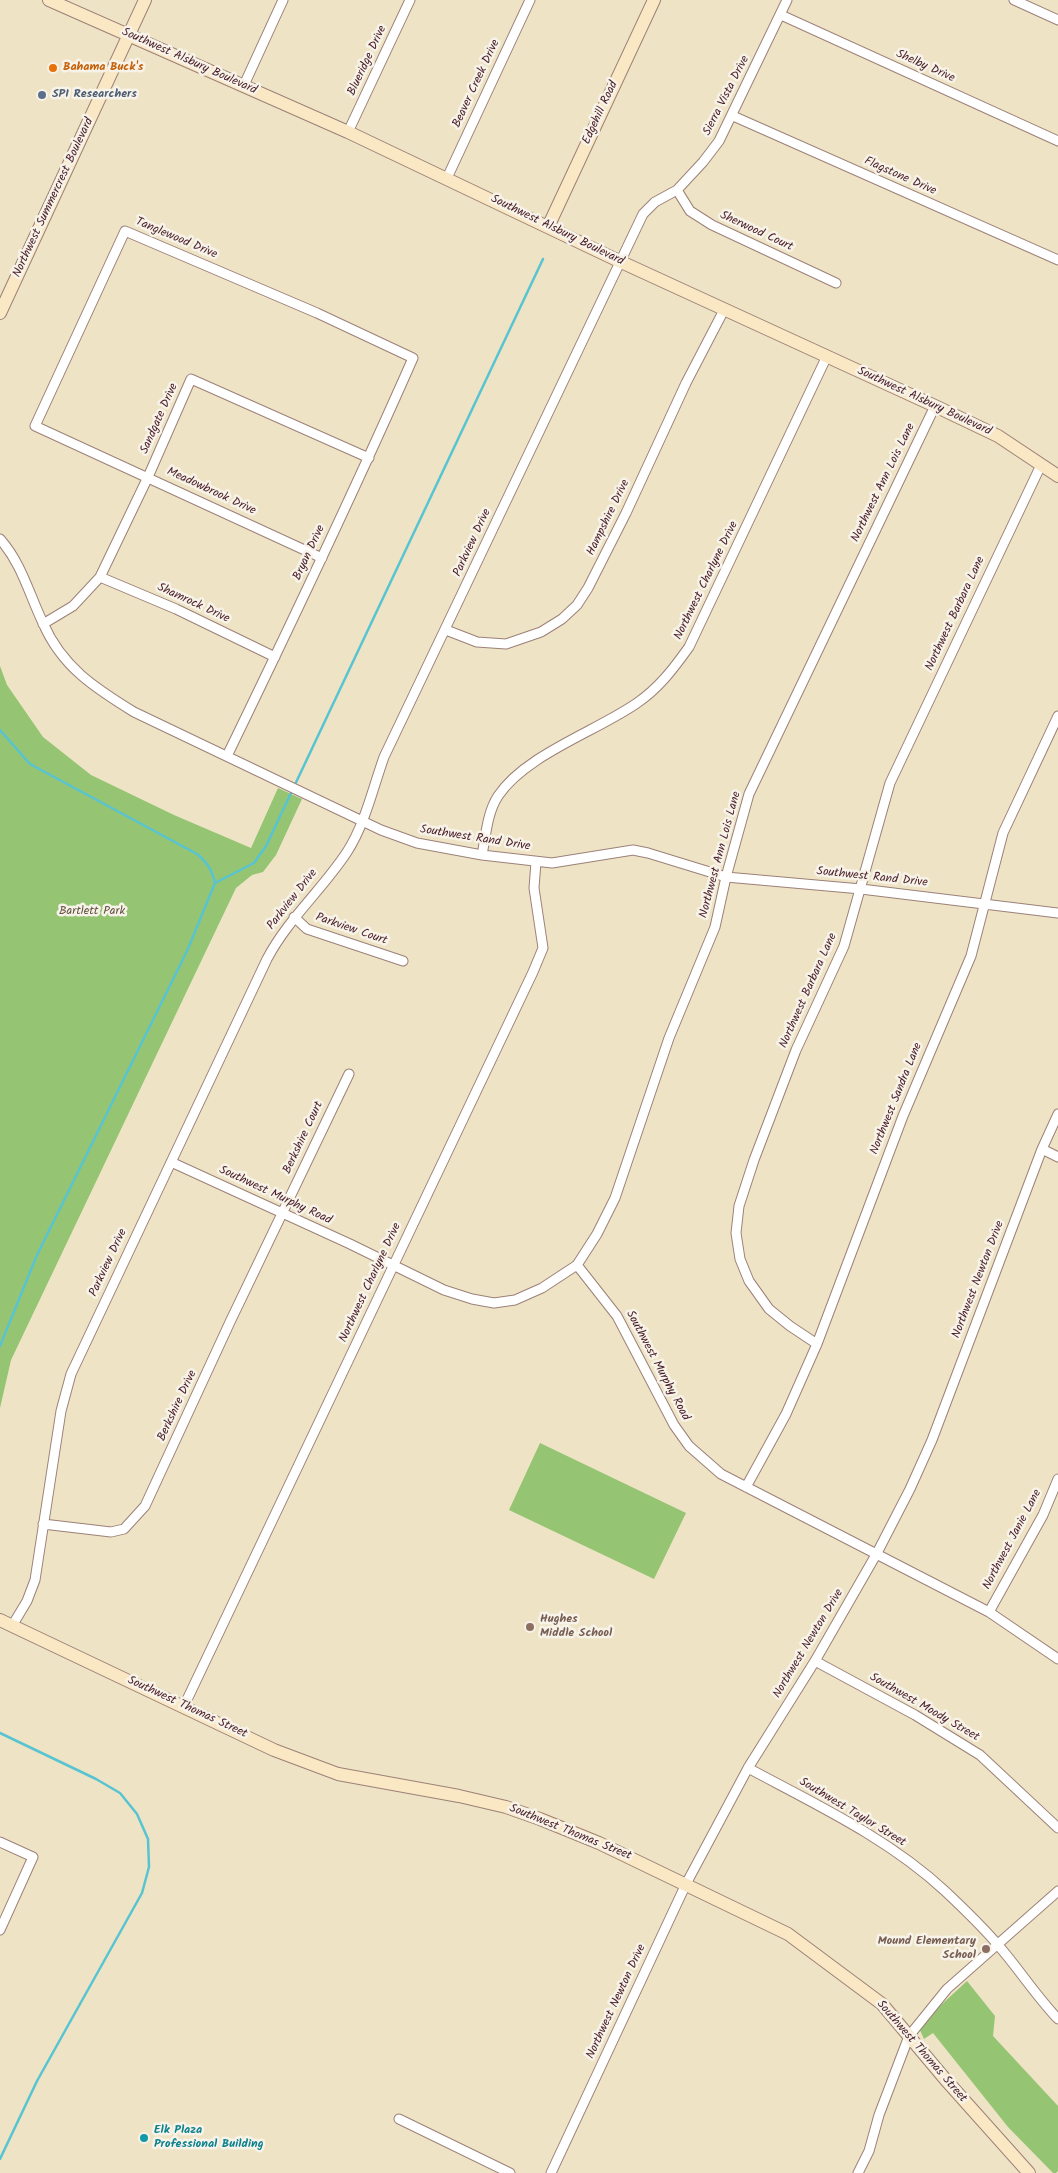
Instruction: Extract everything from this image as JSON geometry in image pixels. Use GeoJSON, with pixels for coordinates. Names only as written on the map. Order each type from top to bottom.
{"type":"FeatureCollection","features":[{"type":"Feature","properties":{"kind":"street","name":"Southwest Alsbury Boulevard"},"geometry":{"type":"LineString","coordinates":[[49,0],[348,132],[619,261],[935,406],[998,436],[1058,476]]}},
{"type":"Feature","properties":{"kind":"street","name":"Northwest Summercrest Boulevard"},"geometry":{"type":"LineString","coordinates":[[0,313],[145,0]]}},
{"type":"Feature","properties":{"kind":"street"},"geometry":{"type":"LineString","coordinates":[[244,86],[283,0]]}},
{"type":"Feature","properties":{"kind":"street","name":"Blueridge Drive"},"geometry":{"type":"LineString","coordinates":[[348,132],[410,0]]}},
{"type":"Feature","properties":{"kind":"street","name":"Beaver Creek Drive"},"geometry":{"type":"LineString","coordinates":[[447,178],[530,0]]}},
{"type":"Feature","properties":{"kind":"street","name":"Edgehill Road"},"geometry":{"type":"LineString","coordinates":[[548,227],[654,0]]}},
{"type":"Feature","properties":{"kind":"street","name":"Sierra Vista Drive"},"geometry":{"type":"LineString","coordinates":[[619,261],[643,214],[655,202],[676,190],[719,141],[733,116],[742,93],[788,0]]}},
{"type":"Feature","properties":{"kind":"street"},"geometry":{"type":"LineString","coordinates":[[1014,0],[1058,20]]}},
{"type":"Feature","properties":{"kind":"street","name":"Shelby Drive"},"geometry":{"type":"LineString","coordinates":[[781,15],[1058,141]]}},
{"type":"Feature","properties":{"kind":"street","name":"Flagstone Drive"},"geometry":{"type":"LineString","coordinates":[[733,116],[1058,260]]}},
{"type":"Feature","properties":{"kind":"street","name":"Sherwood Court"},"geometry":{"type":"LineString","coordinates":[[676,190],[690,211],[712,225],[836,283]]}},
{"type":"Feature","properties":{"kind":"street","name":"Tanglewood Drive"},"geometry":{"type":"LineString","coordinates":[[35,426],[126,231],[317,313],[414,358]]}},
{"type":"Feature","properties":{"kind":"street","name":"Parkview Drive"},"geometry":{"type":"LineString","coordinates":[[12,1626],[27,1601],[35,1580],[61,1411],[72,1374],[278,938],[346,854],[356,837],[384,757],[446,630],[619,261]]}},
{"type":"Feature","properties":{"kind":"street","name":"Hampshire Drive"},"geometry":{"type":"LineString","coordinates":[[446,630],[477,642],[506,644],[541,632],[562,619],[577,605],[588,588],[626,513],[686,383],[724,310]]}},
{"type":"Feature","properties":{"kind":"street","name":"Northwest Charlyne Drive"},"geometry":{"type":"LineString","coordinates":[[482,855],[490,814],[498,796],[510,782],[550,753],[638,703],[657,688],[689,648],[827,356]]}},
{"type":"Feature","properties":{"kind":"street","name":"Bryan Drive"},"geometry":{"type":"LineString","coordinates":[[227,756],[369,458],[414,358]]}},
{"type":"Feature","properties":{"kind":"street","name":"Sandgate Drive"},"geometry":{"type":"LineString","coordinates":[[43,624],[73,606],[100,577],[148,477],[191,379],[369,458]]}},
{"type":"Feature","properties":{"kind":"street","name":"Northwest Ann Lois Lane"},"geometry":{"type":"LineString","coordinates":[[577,1265],[598,1234],[615,1198],[669,1038],[715,927],[726,877],[749,794],[935,406]]}},
{"type":"Feature","properties":{"kind":"street","name":"Meadowbrook Drive"},"geometry":{"type":"LineString","coordinates":[[35,426],[322,558]]}},
{"type":"Feature","properties":{"kind":"street","name":"Northwest Barbara Lane"},"geometry":{"type":"LineString","coordinates":[[817,1344],[769,1309],[748,1281],[740,1259],[736,1233],[739,1206],[754,1160],[796,1050],[844,946],[890,783],[1042,465]]}},
{"type":"Feature","properties":{"kind":"street","name":"Southwest Rand Drive"},"geometry":{"type":"LineString","coordinates":[[0,539],[12,553],[26,580],[43,624],[53,642],[71,667],[98,690],[134,712],[402,839],[482,855],[536,862],[568,862],[633,850],[726,877],[985,902],[1058,913]]}},
{"type":"Feature","properties":{"kind":"street","name":"Shamrock Drive"},"geometry":{"type":"LineString","coordinates":[[100,577],[176,609],[275,658]]}},
{"type":"Feature","properties":{"kind":"street","name":"Northwest Sandra Lane"},"geometry":{"type":"LineString","coordinates":[[746,1487],[786,1414],[817,1344],[903,1116],[971,956],[1003,833],[1058,716]]}},
{"type":"Feature","properties":{"kind":"street","name":"Northwest Charlyne Drive"},"geometry":{"type":"LineString","coordinates":[[184,1706],[543,948],[534,888],[536,862]]}},
{"type":"Feature","properties":{"kind":"street","name":"Parkview Court"},"geometry":{"type":"LineString","coordinates":[[294,917],[307,929],[404,961]]}},
{"type":"Feature","properties":{"kind":"street","name":"Berkshire Court"},"geometry":{"type":"LineString","coordinates":[[282,1214],[349,1074]]}},
{"type":"Feature","properties":{"kind":"street","name":"Northwest Newton Drive"},"geometry":{"type":"LineString","coordinates":[[551,2173],[686,1884],[748,1768],[814,1661],[876,1553],[910,1489],[932,1440],[1042,1149],[1058,1114]]}},
{"type":"Feature","properties":{"kind":"street"},"geometry":{"type":"LineString","coordinates":[[1042,1149],[1058,1157]]}},
{"type":"Feature","properties":{"kind":"street","name":"Southwest Murphy Road"},"geometry":{"type":"LineString","coordinates":[[171,1162],[350,1244],[444,1290],[472,1299],[494,1303],[515,1300],[560,1278],[577,1265],[617,1316],[674,1425],[689,1446],[721,1474],[989,1612],[1058,1660]]}},
{"type":"Feature","properties":{"kind":"street","name":"Berkshire Drive"},"geometry":{"type":"LineString","coordinates":[[43,1524],[111,1532],[124,1529],[145,1506],[282,1214]]}},
{"type":"Feature","properties":{"kind":"street","name":"Northwest Janie Lane"},"geometry":{"type":"LineString","coordinates":[[989,1612],[1042,1515],[1058,1479]]}},
{"type":"Feature","properties":{"kind":"street","name":"Southwest Thomas Street"},"geometry":{"type":"LineString","coordinates":[[0,1620],[274,1750],[338,1774],[460,1796],[506,1807],[540,1819],[599,1843],[788,1934],[882,2004],[950,2085],[1029,2173]]}},
{"type":"Feature","properties":{"kind":"street","name":"Southwest Moody Street"},"geometry":{"type":"LineString","coordinates":[[814,1661],[915,1715],[980,1756],[1058,1828]]}},
{"type":"Feature","properties":{"kind":"street","name":"Southwest Taylor Street"},"geometry":{"type":"LineString","coordinates":[[748,1768],[831,1813],[893,1850],[944,1890],[998,1944],[1043,2003],[1058,2019]]}},
{"type":"Feature","properties":{"kind":"street"},"geometry":{"type":"LineString","coordinates":[[0,1930],[33,1857],[3,1843]]}},
{"type":"Feature","properties":{"kind":"street"},"geometry":{"type":"LineString","coordinates":[[858,2173],[870,2151],[879,2115],[909,2036],[947,1989],[1058,1891]]}},
{"type":"Feature","properties":{"kind":"street"},"geometry":{"type":"LineString","coordinates":[[399,2119],[510,2173]]}},
{"type":"Feature","properties":{"kind":"green space","name":"Bartlett Park"},"geometry":{"type":"Polygon","coordinates":[[[0,666],[7,685],[43,737],[91,775],[174,815],[251,848],[278,788],[302,799],[276,855],[263,872],[252,875],[236,888],[11,1360],[0,1408],[0,666]]]}},
{"type":"Feature","properties":{"kind":"green space"},"geometry":{"type":"Polygon","coordinates":[[[540,1443],[686,1513],[654,1579],[509,1510],[540,1443]]]}},
{"type":"Feature","properties":{"kind":"green space"},"geometry":{"type":"Polygon","coordinates":[[[967,1981],[995,2016],[993,2036],[1058,2106],[1058,2171],[1056,2173],[1053,2173],[1008,2127],[933,2033],[924,2039],[920,2030],[939,2005],[967,1981]]]}},
{"type":"Feature","properties":{"kind":"waterway"},"geometry":{"type":"LineString","coordinates":[[215,883],[254,863],[266,846],[543,259]]}},
{"type":"Feature","properties":{"kind":"waterway"},"geometry":{"type":"LineString","coordinates":[[0,730],[30,764],[197,854],[209,867],[215,883],[187,951],[37,1255],[0,1346]]}},
{"type":"Feature","properties":{"kind":"waterway"},"geometry":{"type":"LineString","coordinates":[[0,1733],[96,1779],[120,1793],[137,1814],[148,1839],[149,1867],[142,1893],[37,2081],[0,2159]]}},
{"type":"Feature","properties":{"kind":"place","name":"Bahama Buck's"},"geometry":{"type":"Point","coordinates":[53,68]}},
{"type":"Feature","properties":{"kind":"place","name":"SPI Researchers"},"geometry":{"type":"Point","coordinates":[42,95]}},
{"type":"Feature","properties":{"kind":"place","name":"Hughes Middle School"},"geometry":{"type":"Point","coordinates":[530,1627]}},
{"type":"Feature","properties":{"kind":"place","name":"Mound Elementary School"},"geometry":{"type":"Point","coordinates":[986,1949]}},
{"type":"Feature","properties":{"kind":"place","name":"Elk Plaza Professional Building"},"geometry":{"type":"Point","coordinates":[144,2138]}}]}
